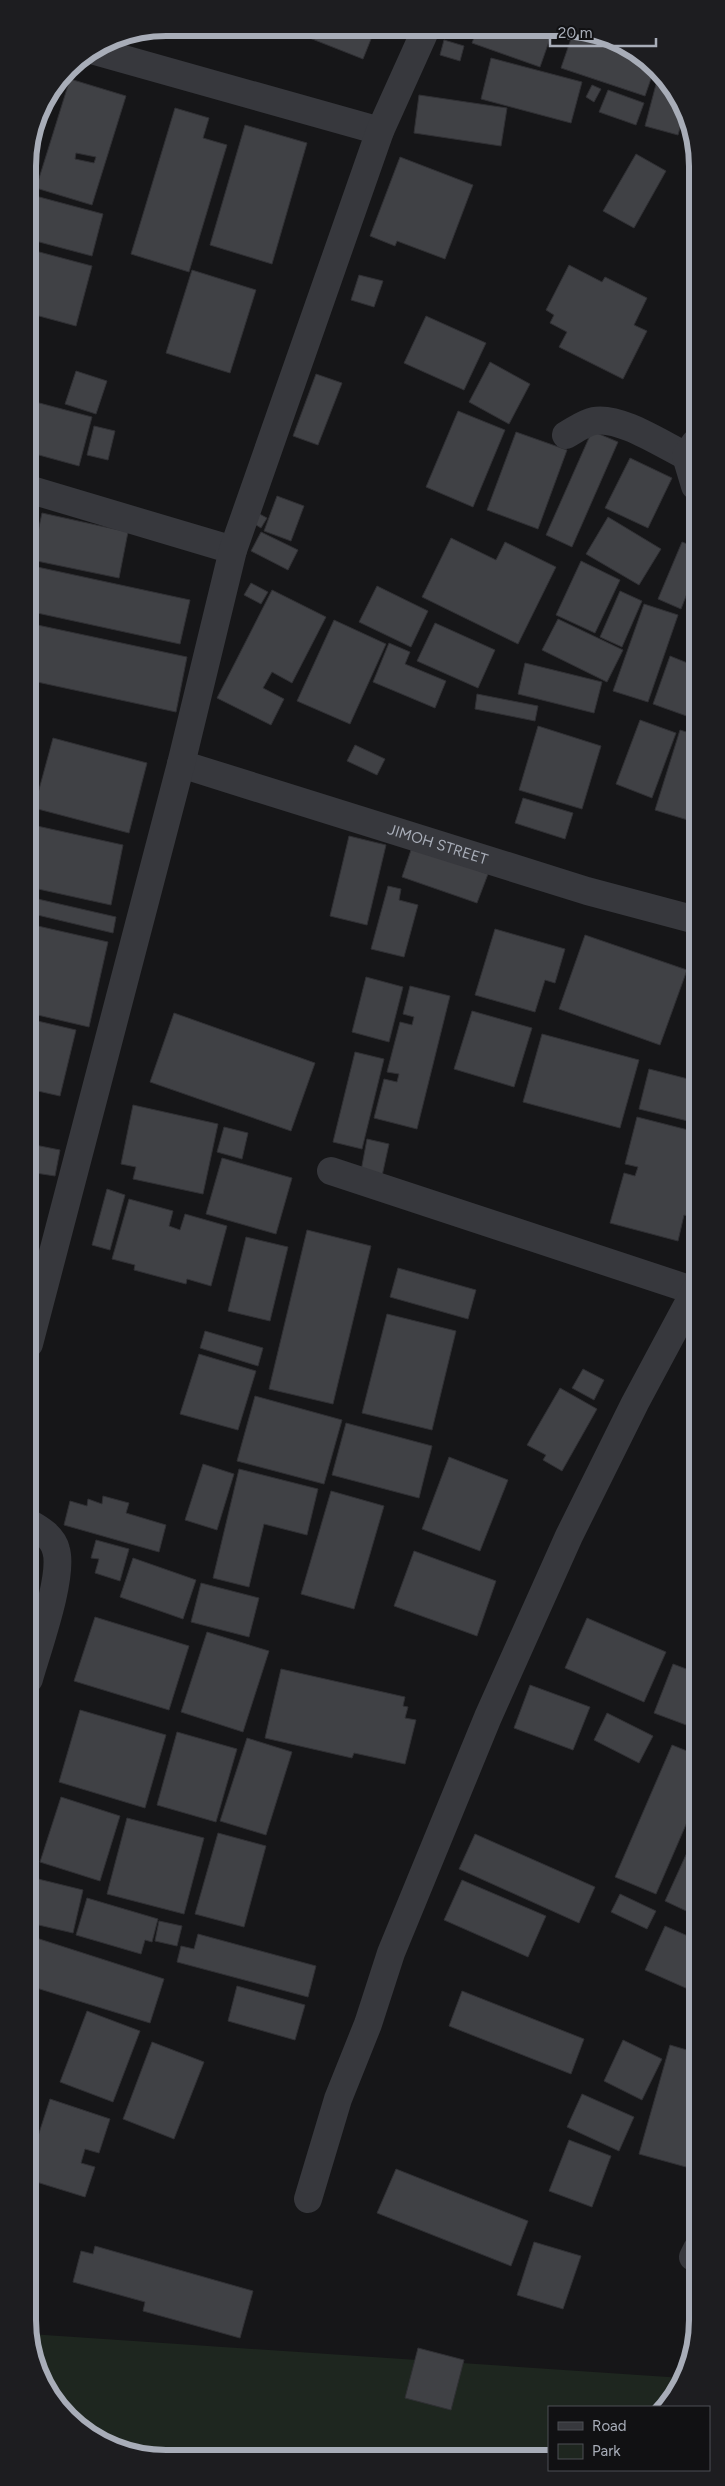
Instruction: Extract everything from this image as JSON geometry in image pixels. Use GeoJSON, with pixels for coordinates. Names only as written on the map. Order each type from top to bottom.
{"type":"FeatureCollection","features":[{"type":"Feature","properties":{"kind":"street"},"geometry":{"type":"LineString","coordinates":[[36,1316],[181,764],[233,550],[380,131],[423,36]]}},
{"type":"Feature","properties":{"kind":"street"},"geometry":{"type":"LineString","coordinates":[[103,53],[380,131]]}},
{"type":"Feature","properties":{"kind":"street"},"geometry":{"type":"LineString","coordinates":[[566,435],[591,421],[604,420],[689,449]]}},
{"type":"Feature","properties":{"kind":"street"},"geometry":{"type":"LineString","coordinates":[[37,492],[233,550]]}},
{"type":"Feature","properties":{"kind":"street","name":"JIMOH STREET"},"geometry":{"type":"LineString","coordinates":[[181,764],[578,888],[689,918]]}},
{"type":"Feature","properties":{"kind":"street"},"geometry":{"type":"LineString","coordinates":[[331,1171],[688,1288]]}},
{"type":"Feature","properties":{"kind":"street"},"geometry":{"type":"LineString","coordinates":[[308,2199],[338,2099],[368,2024],[392,1953],[488,1717],[568,1536],[635,1403],[688,1304]]}},
{"type":"Feature","properties":{"kind":"street"},"geometry":{"type":"LineString","coordinates":[[36,1528],[51,1539],[57,1550],[58,1565],[54,1589],[36,1653]]}},
{"type":"Feature","properties":{"kind":"green space"},"geometry":{"type":"Polygon","coordinates":[[[37,2334],[675,2377],[662,2399],[655,2406],[548,2406],[548,2450],[150,2449],[125,2443],[109,2436],[87,2423],[74,2412],[63,2399],[50,2377],[43,2361],[37,2334]]]}},
{"type":"Feature","properties":{"kind":"building"},"geometry":{"type":"Polygon","coordinates":[[[305,36],[372,36],[363,59],[305,36]]]}},
{"type":"Feature","properties":{"kind":"building"},"geometry":{"type":"Polygon","coordinates":[[[475,36],[551,36],[540,67],[472,43],[475,36]]]}},
{"type":"Feature","properties":{"kind":"building"},"geometry":{"type":"Polygon","coordinates":[[[572,37],[575,37],[600,43],[616,50],[638,63],[652,75],[645,96],[561,68],[572,37]]]}},
{"type":"Feature","properties":{"kind":"building"},"geometry":{"type":"Polygon","coordinates":[[[444,40],[464,46],[460,61],[440,55],[444,40]]]}},
{"type":"Feature","properties":{"kind":"building"},"geometry":{"type":"Polygon","coordinates":[[[491,58],[582,82],[571,123],[481,99],[491,58]]]}},
{"type":"Feature","properties":{"kind":"building"},"geometry":{"type":"Polygon","coordinates":[[[71,79],[126,96],[92,205],[37,188],[71,79]],[[76,153],[75,159],[94,163],[96,157],[76,153]]]}},
{"type":"Feature","properties":{"kind":"building"},"geometry":{"type":"Polygon","coordinates":[[[657,81],[671,102],[681,123],[678,135],[645,126],[657,81]]]}},
{"type":"Feature","properties":{"kind":"building"},"geometry":{"type":"Polygon","coordinates":[[[592,85],[601,89],[594,102],[586,97],[592,85]]]}},
{"type":"Feature","properties":{"kind":"building"},"geometry":{"type":"Polygon","coordinates":[[[608,90],[644,103],[636,125],[599,112],[608,90]]]}},
{"type":"Feature","properties":{"kind":"building"},"geometry":{"type":"Polygon","coordinates":[[[419,95],[507,108],[501,146],[414,133],[419,95]]]}},
{"type":"Feature","properties":{"kind":"building"},"geometry":{"type":"Polygon","coordinates":[[[175,108],[209,118],[203,138],[227,145],[189,272],[131,254],[175,108]]]}},
{"type":"Feature","properties":{"kind":"building"},"geometry":{"type":"Polygon","coordinates":[[[245,125],[307,143],[272,264],[210,245],[245,125]]]}},
{"type":"Feature","properties":{"kind":"building"},"geometry":{"type":"Polygon","coordinates":[[[636,154],[666,171],[634,228],[603,211],[636,154]]]}},
{"type":"Feature","properties":{"kind":"building"},"geometry":{"type":"Polygon","coordinates":[[[400,157],[473,185],[445,259],[397,241],[395,246],[370,236],[400,157]]]}},
{"type":"Feature","properties":{"kind":"building"},"geometry":{"type":"Polygon","coordinates":[[[37,196],[103,214],[92,256],[37,241],[37,196]]]}},
{"type":"Feature","properties":{"kind":"building"},"geometry":{"type":"Polygon","coordinates":[[[37,251],[92,266],[76,326],[37,315],[37,251]]]}},
{"type":"Feature","properties":{"kind":"building"},"geometry":{"type":"Polygon","coordinates":[[[569,265],[602,282],[605,277],[647,298],[634,325],[647,331],[623,379],[559,347],[567,332],[550,323],[554,315],[546,310],[569,265]]]}},
{"type":"Feature","properties":{"kind":"building"},"geometry":{"type":"Polygon","coordinates":[[[192,270],[256,290],[230,373],[166,353],[192,270]]]}},
{"type":"Feature","properties":{"kind":"building"},"geometry":{"type":"Polygon","coordinates":[[[359,275],[383,281],[374,307],[351,300],[359,275]]]}},
{"type":"Feature","properties":{"kind":"building"},"geometry":{"type":"Polygon","coordinates":[[[426,316],[486,343],[464,390],[404,363],[426,316]]]}},
{"type":"Feature","properties":{"kind":"building"},"geometry":{"type":"Polygon","coordinates":[[[490,362],[530,384],[509,424],[469,402],[490,362]]]}},
{"type":"Feature","properties":{"kind":"building"},"geometry":{"type":"Polygon","coordinates":[[[76,371],[107,381],[96,414],[65,404],[76,371]]]}},
{"type":"Feature","properties":{"kind":"building"},"geometry":{"type":"Polygon","coordinates":[[[316,374],[342,383],[318,445],[293,436],[316,374]]]}},
{"type":"Feature","properties":{"kind":"building"},"geometry":{"type":"Polygon","coordinates":[[[37,402],[92,417],[79,466],[37,454],[37,402]]]}},
{"type":"Feature","properties":{"kind":"building"},"geometry":{"type":"Polygon","coordinates":[[[458,411],[505,430],[473,507],[426,487],[458,411]]]}},
{"type":"Feature","properties":{"kind":"building"},"geometry":{"type":"Polygon","coordinates":[[[94,426],[115,431],[108,460],[87,455],[94,426]]]}},
{"type":"Feature","properties":{"kind":"building"},"geometry":{"type":"Polygon","coordinates":[[[592,431],[618,442],[572,547],[546,535],[592,431]]]}},
{"type":"Feature","properties":{"kind":"building"},"geometry":{"type":"Polygon","coordinates":[[[516,432],[567,450],[538,529],[487,510],[516,432]]]}},
{"type":"Feature","properties":{"kind":"building"},"geometry":{"type":"Polygon","coordinates":[[[630,458],[672,478],[648,528],[605,508],[630,458]]]}},
{"type":"Feature","properties":{"kind":"building"},"geometry":{"type":"Polygon","coordinates":[[[277,496],[304,506],[291,541],[264,531],[277,496]]]}},
{"type":"Feature","properties":{"kind":"building"},"geometry":{"type":"Polygon","coordinates":[[[254,511],[267,518],[261,528],[248,520],[254,511]]]}},
{"type":"Feature","properties":{"kind":"building"},"geometry":{"type":"Polygon","coordinates":[[[42,513],[128,532],[119,578],[37,561],[37,537],[42,513]]]}},
{"type":"Feature","properties":{"kind":"building"},"geometry":{"type":"Polygon","coordinates":[[[608,517],[661,549],[639,585],[586,554],[608,517]]]}},
{"type":"Feature","properties":{"kind":"building"},"geometry":{"type":"Polygon","coordinates":[[[261,532],[298,550],[288,570],[251,551],[261,532]]]}},
{"type":"Feature","properties":{"kind":"building"},"geometry":{"type":"Polygon","coordinates":[[[451,538],[496,560],[505,542],[556,567],[518,644],[422,597],[451,538]]]}},
{"type":"Feature","properties":{"kind":"building"},"geometry":{"type":"Polygon","coordinates":[[[682,542],[689,545],[689,589],[681,609],[658,599],[682,542]]]}},
{"type":"Feature","properties":{"kind":"building"},"geometry":{"type":"Polygon","coordinates":[[[581,561],[620,580],[595,633],[556,615],[581,561]]]}},
{"type":"Feature","properties":{"kind":"building"},"geometry":{"type":"Polygon","coordinates":[[[37,567],[190,600],[180,644],[37,613],[37,567]]]}},
{"type":"Feature","properties":{"kind":"building"},"geometry":{"type":"Polygon","coordinates":[[[251,583],[268,592],[261,604],[244,595],[251,583]]]}},
{"type":"Feature","properties":{"kind":"building"},"geometry":{"type":"Polygon","coordinates":[[[377,586],[428,611],[411,647],[359,622],[377,586]]]}},
{"type":"Feature","properties":{"kind":"building"},"geometry":{"type":"Polygon","coordinates":[[[272,590],[326,617],[292,683],[272,672],[263,688],[284,699],[271,725],[217,698],[272,590]]]}},
{"type":"Feature","properties":{"kind":"building"},"geometry":{"type":"Polygon","coordinates":[[[620,591],[642,601],[622,647],[600,637],[620,591]]]}},
{"type":"Feature","properties":{"kind":"building"},"geometry":{"type":"Polygon","coordinates":[[[644,604],[678,615],[648,702],[613,691],[644,604]]]}},
{"type":"Feature","properties":{"kind":"building"},"geometry":{"type":"Polygon","coordinates":[[[558,619],[623,650],[607,682],[542,650],[558,619]]]}},
{"type":"Feature","properties":{"kind":"building"},"geometry":{"type":"Polygon","coordinates":[[[334,620],[386,644],[350,724],[297,701],[334,620]]]}},
{"type":"Feature","properties":{"kind":"building"},"geometry":{"type":"Polygon","coordinates":[[[435,623],[495,650],[478,688],[417,661],[435,623]]]}},
{"type":"Feature","properties":{"kind":"building"},"geometry":{"type":"Polygon","coordinates":[[[37,625],[187,657],[176,712],[37,682],[37,625]]]}},
{"type":"Feature","properties":{"kind":"building"},"geometry":{"type":"Polygon","coordinates":[[[389,643],[410,652],[405,664],[446,681],[435,708],[373,682],[389,643]]]}},
{"type":"Feature","properties":{"kind":"building"},"geometry":{"type":"Polygon","coordinates":[[[670,656],[689,664],[689,717],[653,704],[670,656]]]}},
{"type":"Feature","properties":{"kind":"building"},"geometry":{"type":"Polygon","coordinates":[[[525,663],[602,682],[594,713],[518,694],[525,663]]]}},
{"type":"Feature","properties":{"kind":"building"},"geometry":{"type":"Polygon","coordinates":[[[477,694],[538,706],[535,721],[475,709],[477,694]]]}},
{"type":"Feature","properties":{"kind":"building"},"geometry":{"type":"Polygon","coordinates":[[[640,720],[676,733],[652,798],[616,784],[640,720]]]}},
{"type":"Feature","properties":{"kind":"building"},"geometry":{"type":"Polygon","coordinates":[[[538,726],[601,746],[582,809],[519,790],[538,726]]]}},
{"type":"Feature","properties":{"kind":"building"},"geometry":{"type":"Polygon","coordinates":[[[680,730],[689,733],[689,820],[655,810],[680,730]]]}},
{"type":"Feature","properties":{"kind":"building"},"geometry":{"type":"Polygon","coordinates":[[[53,738],[147,763],[129,833],[37,809],[37,798],[53,738]]]}},
{"type":"Feature","properties":{"kind":"building"},"geometry":{"type":"Polygon","coordinates":[[[355,745],[385,759],[377,775],[347,761],[355,745]]]}},
{"type":"Feature","properties":{"kind":"building"},"geometry":{"type":"Polygon","coordinates":[[[523,798],[573,813],[565,839],[515,823],[523,798]]]}},
{"type":"Feature","properties":{"kind":"building"},"geometry":{"type":"Polygon","coordinates":[[[37,826],[123,845],[111,905],[37,889],[37,826]]]}},
{"type":"Feature","properties":{"kind":"building"},"geometry":{"type":"Polygon","coordinates":[[[349,836],[386,845],[367,925],[330,916],[349,836]]]}},
{"type":"Feature","properties":{"kind":"building"},"geometry":{"type":"Polygon","coordinates":[[[412,847],[488,874],[477,903],[402,877],[412,847]]]}},
{"type":"Feature","properties":{"kind":"building"},"geometry":{"type":"Polygon","coordinates":[[[388,886],[401,889],[399,900],[418,905],[404,957],[371,949],[388,886]]]}},
{"type":"Feature","properties":{"kind":"building"},"geometry":{"type":"Polygon","coordinates":[[[37,899],[116,917],[113,933],[37,915],[37,899]]]}},
{"type":"Feature","properties":{"kind":"building"},"geometry":{"type":"Polygon","coordinates":[[[37,926],[108,942],[89,1027],[37,1015],[37,926]]]}},
{"type":"Feature","properties":{"kind":"building"},"geometry":{"type":"Polygon","coordinates":[[[495,929],[565,949],[555,983],[545,980],[535,1012],[475,995],[495,929]]]}},
{"type":"Feature","properties":{"kind":"building"},"geometry":{"type":"Polygon","coordinates":[[[585,935],[687,970],[660,1045],[559,1009],[585,935]]]}},
{"type":"Feature","properties":{"kind":"building"},"geometry":{"type":"Polygon","coordinates":[[[366,977],[403,987],[389,1042],[352,1032],[366,977]]]}},
{"type":"Feature","properties":{"kind":"building"},"geometry":{"type":"Polygon","coordinates":[[[410,986],[450,996],[417,1129],[374,1118],[384,1079],[397,1082],[399,1074],[387,1072],[400,1022],[412,1025],[414,1017],[403,1014],[410,986]]]}},
{"type":"Feature","properties":{"kind":"building"},"geometry":{"type":"Polygon","coordinates":[[[472,1011],[532,1028],[514,1087],[454,1069],[472,1011]]]}},
{"type":"Feature","properties":{"kind":"building"},"geometry":{"type":"Polygon","coordinates":[[[174,1013],[315,1063],[291,1131],[150,1082],[174,1013]]]}},
{"type":"Feature","properties":{"kind":"building"},"geometry":{"type":"Polygon","coordinates":[[[37,1021],[76,1030],[60,1096],[37,1091],[37,1021]]]}},
{"type":"Feature","properties":{"kind":"building"},"geometry":{"type":"Polygon","coordinates":[[[542,1034],[639,1060],[620,1128],[523,1102],[542,1034]]]}},
{"type":"Feature","properties":{"kind":"building"},"geometry":{"type":"Polygon","coordinates":[[[355,1052],[384,1059],[362,1149],[333,1142],[355,1052]]]}},
{"type":"Feature","properties":{"kind":"building"},"geometry":{"type":"Polygon","coordinates":[[[649,1069],[689,1079],[689,1121],[639,1109],[649,1069]]]}},
{"type":"Feature","properties":{"kind":"building"},"geometry":{"type":"Polygon","coordinates":[[[133,1105],[218,1124],[203,1194],[133,1179],[136,1167],[121,1164],[133,1105]]]}},
{"type":"Feature","properties":{"kind":"building"},"geometry":{"type":"Polygon","coordinates":[[[637,1117],[689,1130],[689,1216],[684,1215],[678,1241],[610,1223],[624,1173],[635,1176],[638,1167],[625,1164],[637,1117]]]}},
{"type":"Feature","properties":{"kind":"building"},"geometry":{"type":"Polygon","coordinates":[[[224,1127],[248,1133],[242,1159],[217,1152],[224,1127]]]}},
{"type":"Feature","properties":{"kind":"building"},"geometry":{"type":"Polygon","coordinates":[[[367,1139],[389,1144],[382,1176],[361,1171],[367,1139]]]}},
{"type":"Feature","properties":{"kind":"building"},"geometry":{"type":"Polygon","coordinates":[[[37,1145],[60,1150],[55,1176],[37,1173],[37,1145]]]}},
{"type":"Feature","properties":{"kind":"building"},"geometry":{"type":"Polygon","coordinates":[[[222,1158],[292,1178],[276,1234],[206,1214],[222,1158]]]}},
{"type":"Feature","properties":{"kind":"building"},"geometry":{"type":"Polygon","coordinates":[[[107,1189],[125,1195],[110,1250],[92,1245],[107,1189]]]}},
{"type":"Feature","properties":{"kind":"building"},"geometry":{"type":"Polygon","coordinates":[[[129,1199],[173,1211],[169,1226],[180,1230],[185,1214],[227,1226],[211,1286],[187,1279],[186,1284],[134,1270],[135,1265],[112,1259],[129,1199]]]}},
{"type":"Feature","properties":{"kind":"building"},"geometry":{"type":"Polygon","coordinates":[[[307,1230],[371,1246],[333,1404],[269,1389],[307,1230]]]}},
{"type":"Feature","properties":{"kind":"building"},"geometry":{"type":"Polygon","coordinates":[[[246,1237],[288,1247],[270,1321],[228,1311],[246,1237]]]}},
{"type":"Feature","properties":{"kind":"building"},"geometry":{"type":"Polygon","coordinates":[[[398,1268],[476,1290],[468,1319],[390,1297],[398,1268]]]}},
{"type":"Feature","properties":{"kind":"building"},"geometry":{"type":"Polygon","coordinates":[[[387,1314],[456,1331],[432,1430],[362,1413],[387,1314]]]}},
{"type":"Feature","properties":{"kind":"building"},"geometry":{"type":"Polygon","coordinates":[[[205,1331],[263,1348],[258,1366],[200,1348],[205,1331]]]}},
{"type":"Feature","properties":{"kind":"building"},"geometry":{"type":"Polygon","coordinates":[[[199,1354],[256,1371],[238,1430],[180,1414],[199,1354]]]}},
{"type":"Feature","properties":{"kind":"building"},"geometry":{"type":"Polygon","coordinates":[[[583,1369],[604,1380],[594,1400],[572,1388],[583,1369]]]}},
{"type":"Feature","properties":{"kind":"building"},"geometry":{"type":"Polygon","coordinates":[[[560,1388],[597,1409],[562,1471],[543,1460],[546,1455],[527,1445],[560,1388]]]}},
{"type":"Feature","properties":{"kind":"building"},"geometry":{"type":"Polygon","coordinates":[[[255,1396],[342,1420],[324,1484],[237,1461],[255,1396]]]}},
{"type":"Feature","properties":{"kind":"building"},"geometry":{"type":"Polygon","coordinates":[[[346,1423],[432,1446],[419,1498],[332,1475],[346,1423]]]}},
{"type":"Feature","properties":{"kind":"building"},"geometry":{"type":"Polygon","coordinates":[[[449,1457],[508,1480],[480,1551],[422,1529],[449,1457]]]}},
{"type":"Feature","properties":{"kind":"building"},"geometry":{"type":"Polygon","coordinates":[[[203,1464],[234,1474],[217,1530],[185,1520],[203,1464]]]}},
{"type":"Feature","properties":{"kind":"building"},"geometry":{"type":"Polygon","coordinates":[[[239,1469],[318,1489],[307,1535],[264,1524],[249,1587],[213,1578],[239,1469]]]}},
{"type":"Feature","properties":{"kind":"building"},"geometry":{"type":"Polygon","coordinates":[[[331,1491],[384,1506],[354,1609],[301,1594],[331,1491]]]}},
{"type":"Feature","properties":{"kind":"building"},"geometry":{"type":"Polygon","coordinates":[[[103,1496],[129,1503],[126,1513],[166,1525],[159,1552],[64,1525],[70,1501],[87,1506],[88,1499],[102,1504],[103,1496]]]}},
{"type":"Feature","properties":{"kind":"building"},"geometry":{"type":"Polygon","coordinates":[[[96,1540],[129,1549],[120,1581],[95,1573],[99,1559],[91,1558],[96,1540]]]}},
{"type":"Feature","properties":{"kind":"building"},"geometry":{"type":"Polygon","coordinates":[[[414,1551],[496,1581],[477,1636],[394,1606],[414,1551]]]}},
{"type":"Feature","properties":{"kind":"building"},"geometry":{"type":"Polygon","coordinates":[[[133,1558],[196,1580],[183,1619],[120,1597],[133,1558]]]}},
{"type":"Feature","properties":{"kind":"building"},"geometry":{"type":"Polygon","coordinates":[[[201,1583],[259,1598],[249,1637],[191,1622],[201,1583]]]}},
{"type":"Feature","properties":{"kind":"building"},"geometry":{"type":"Polygon","coordinates":[[[95,1617],[189,1646],[169,1710],[74,1681],[95,1617]]]}},
{"type":"Feature","properties":{"kind":"building"},"geometry":{"type":"Polygon","coordinates":[[[587,1618],[666,1652],[644,1702],[565,1668],[587,1618]]]}},
{"type":"Feature","properties":{"kind":"building"},"geometry":{"type":"Polygon","coordinates":[[[207,1632],[269,1651],[243,1732],[181,1712],[207,1632]]]}},
{"type":"Feature","properties":{"kind":"building"},"geometry":{"type":"Polygon","coordinates":[[[673,1664],[688,1670],[688,1726],[654,1713],[673,1664]]]}},
{"type":"Feature","properties":{"kind":"building"},"geometry":{"type":"Polygon","coordinates":[[[281,1669],[405,1697],[403,1706],[408,1707],[405,1718],[416,1720],[405,1764],[354,1753],[352,1758],[265,1738],[281,1669]]]}},
{"type":"Feature","properties":{"kind":"building"},"geometry":{"type":"Polygon","coordinates":[[[530,1685],[590,1707],[573,1750],[514,1728],[530,1685]]]}},
{"type":"Feature","properties":{"kind":"building"},"geometry":{"type":"Polygon","coordinates":[[[80,1710],[166,1735],[145,1808],[59,1782],[80,1710]]]}},
{"type":"Feature","properties":{"kind":"building"},"geometry":{"type":"Polygon","coordinates":[[[607,1713],[653,1736],[639,1763],[594,1740],[607,1713]]]}},
{"type":"Feature","properties":{"kind":"building"},"geometry":{"type":"Polygon","coordinates":[[[177,1732],[237,1749],[216,1822],[157,1805],[177,1732]]]}},
{"type":"Feature","properties":{"kind":"building"},"geometry":{"type":"Polygon","coordinates":[[[247,1738],[292,1752],[266,1835],[220,1821],[247,1738]]]}},
{"type":"Feature","properties":{"kind":"building"},"geometry":{"type":"Polygon","coordinates":[[[672,1745],[688,1752],[688,1819],[656,1894],[615,1877],[672,1745]]]}},
{"type":"Feature","properties":{"kind":"building"},"geometry":{"type":"Polygon","coordinates":[[[61,1797],[120,1816],[100,1881],[40,1862],[61,1797]]]}},
{"type":"Feature","properties":{"kind":"building"},"geometry":{"type":"Polygon","coordinates":[[[127,1818],[204,1838],[184,1914],[107,1894],[127,1818]]]}},
{"type":"Feature","properties":{"kind":"building"},"geometry":{"type":"Polygon","coordinates":[[[218,1833],[266,1846],[244,1927],[195,1914],[218,1833]]]}},
{"type":"Feature","properties":{"kind":"building"},"geometry":{"type":"Polygon","coordinates":[[[475,1834],[595,1887],[579,1923],[459,1869],[475,1834]]]}},
{"type":"Feature","properties":{"kind":"building"},"geometry":{"type":"Polygon","coordinates":[[[688,1850],[688,1912],[665,1901],[688,1850]]]}},
{"type":"Feature","properties":{"kind":"building"},"geometry":{"type":"Polygon","coordinates":[[[36,1879],[83,1890],[73,1933],[36,1924],[36,1879]]]}},
{"type":"Feature","properties":{"kind":"building"},"geometry":{"type":"Polygon","coordinates":[[[462,1880],[546,1916],[528,1957],[444,1920],[462,1880]]]}},
{"type":"Feature","properties":{"kind":"building"},"geometry":{"type":"Polygon","coordinates":[[[620,1894],[656,1911],[647,1929],[611,1912],[620,1894]]]}},
{"type":"Feature","properties":{"kind":"building"},"geometry":{"type":"Polygon","coordinates":[[[87,1898],[158,1919],[152,1942],[145,1940],[141,1954],[76,1935],[87,1898]]]}},
{"type":"Feature","properties":{"kind":"building"},"geometry":{"type":"Polygon","coordinates":[[[159,1921],[182,1926],[177,1946],[155,1941],[159,1921]]]}},
{"type":"Feature","properties":{"kind":"building"},"geometry":{"type":"Polygon","coordinates":[[[665,1926],[688,1936],[688,1989],[645,1970],[665,1926]]]}},
{"type":"Feature","properties":{"kind":"building"},"geometry":{"type":"Polygon","coordinates":[[[198,1934],[316,1966],[308,1997],[177,1962],[181,1946],[194,1949],[198,1934]]]}},
{"type":"Feature","properties":{"kind":"building"},"geometry":{"type":"Polygon","coordinates":[[[36,1938],[164,1979],[150,2023],[36,1988],[36,1938]]]}},
{"type":"Feature","properties":{"kind":"building"},"geometry":{"type":"Polygon","coordinates":[[[237,1986],[305,2005],[295,2040],[228,2021],[237,1986]]]}},
{"type":"Feature","properties":{"kind":"building"},"geometry":{"type":"Polygon","coordinates":[[[462,1991],[584,2039],[571,2074],[449,2026],[462,1991]]]}},
{"type":"Feature","properties":{"kind":"building"},"geometry":{"type":"Polygon","coordinates":[[[87,2011],[140,2031],[113,2102],[60,2082],[87,2011]]]}},
{"type":"Feature","properties":{"kind":"building"},"geometry":{"type":"Polygon","coordinates":[[[623,2040],[662,2059],[642,2100],[604,2081],[623,2040]]]}},
{"type":"Feature","properties":{"kind":"building"},"geometry":{"type":"Polygon","coordinates":[[[152,2042],[204,2062],[174,2139],[123,2119],[152,2042]]]}},
{"type":"Feature","properties":{"kind":"building"},"geometry":{"type":"Polygon","coordinates":[[[670,2045],[688,2050],[688,2168],[639,2154],[670,2045]]]}},
{"type":"Feature","properties":{"kind":"building"},"geometry":{"type":"Polygon","coordinates":[[[582,2094],[634,2117],[619,2151],[567,2127],[582,2094]]]}},
{"type":"Feature","properties":{"kind":"building"},"geometry":{"type":"Polygon","coordinates":[[[50,2099],[110,2119],[99,2153],[85,2149],[81,2163],[95,2167],[85,2197],[36,2182],[36,2142],[50,2099]]]}},
{"type":"Feature","properties":{"kind":"building"},"geometry":{"type":"Polygon","coordinates":[[[569,2140],[611,2156],[592,2207],[549,2191],[569,2140]]]}},
{"type":"Feature","properties":{"kind":"building"},"geometry":{"type":"Polygon","coordinates":[[[396,2169],[528,2221],[511,2266],[377,2213],[396,2169]]]}},
{"type":"Feature","properties":{"kind":"building"},"geometry":{"type":"Polygon","coordinates":[[[534,2242],[581,2256],[563,2309],[517,2295],[534,2242]]]}},
{"type":"Feature","properties":{"kind":"building"},"geometry":{"type":"Polygon","coordinates":[[[95,2246],[253,2291],[240,2338],[143,2311],[145,2302],[73,2282],[81,2251],[93,2254],[95,2246]]]}},
{"type":"Feature","properties":{"kind":"building"},"geometry":{"type":"Polygon","coordinates":[[[418,2348],[464,2360],[451,2410],[405,2398],[418,2348]]]}}]}
